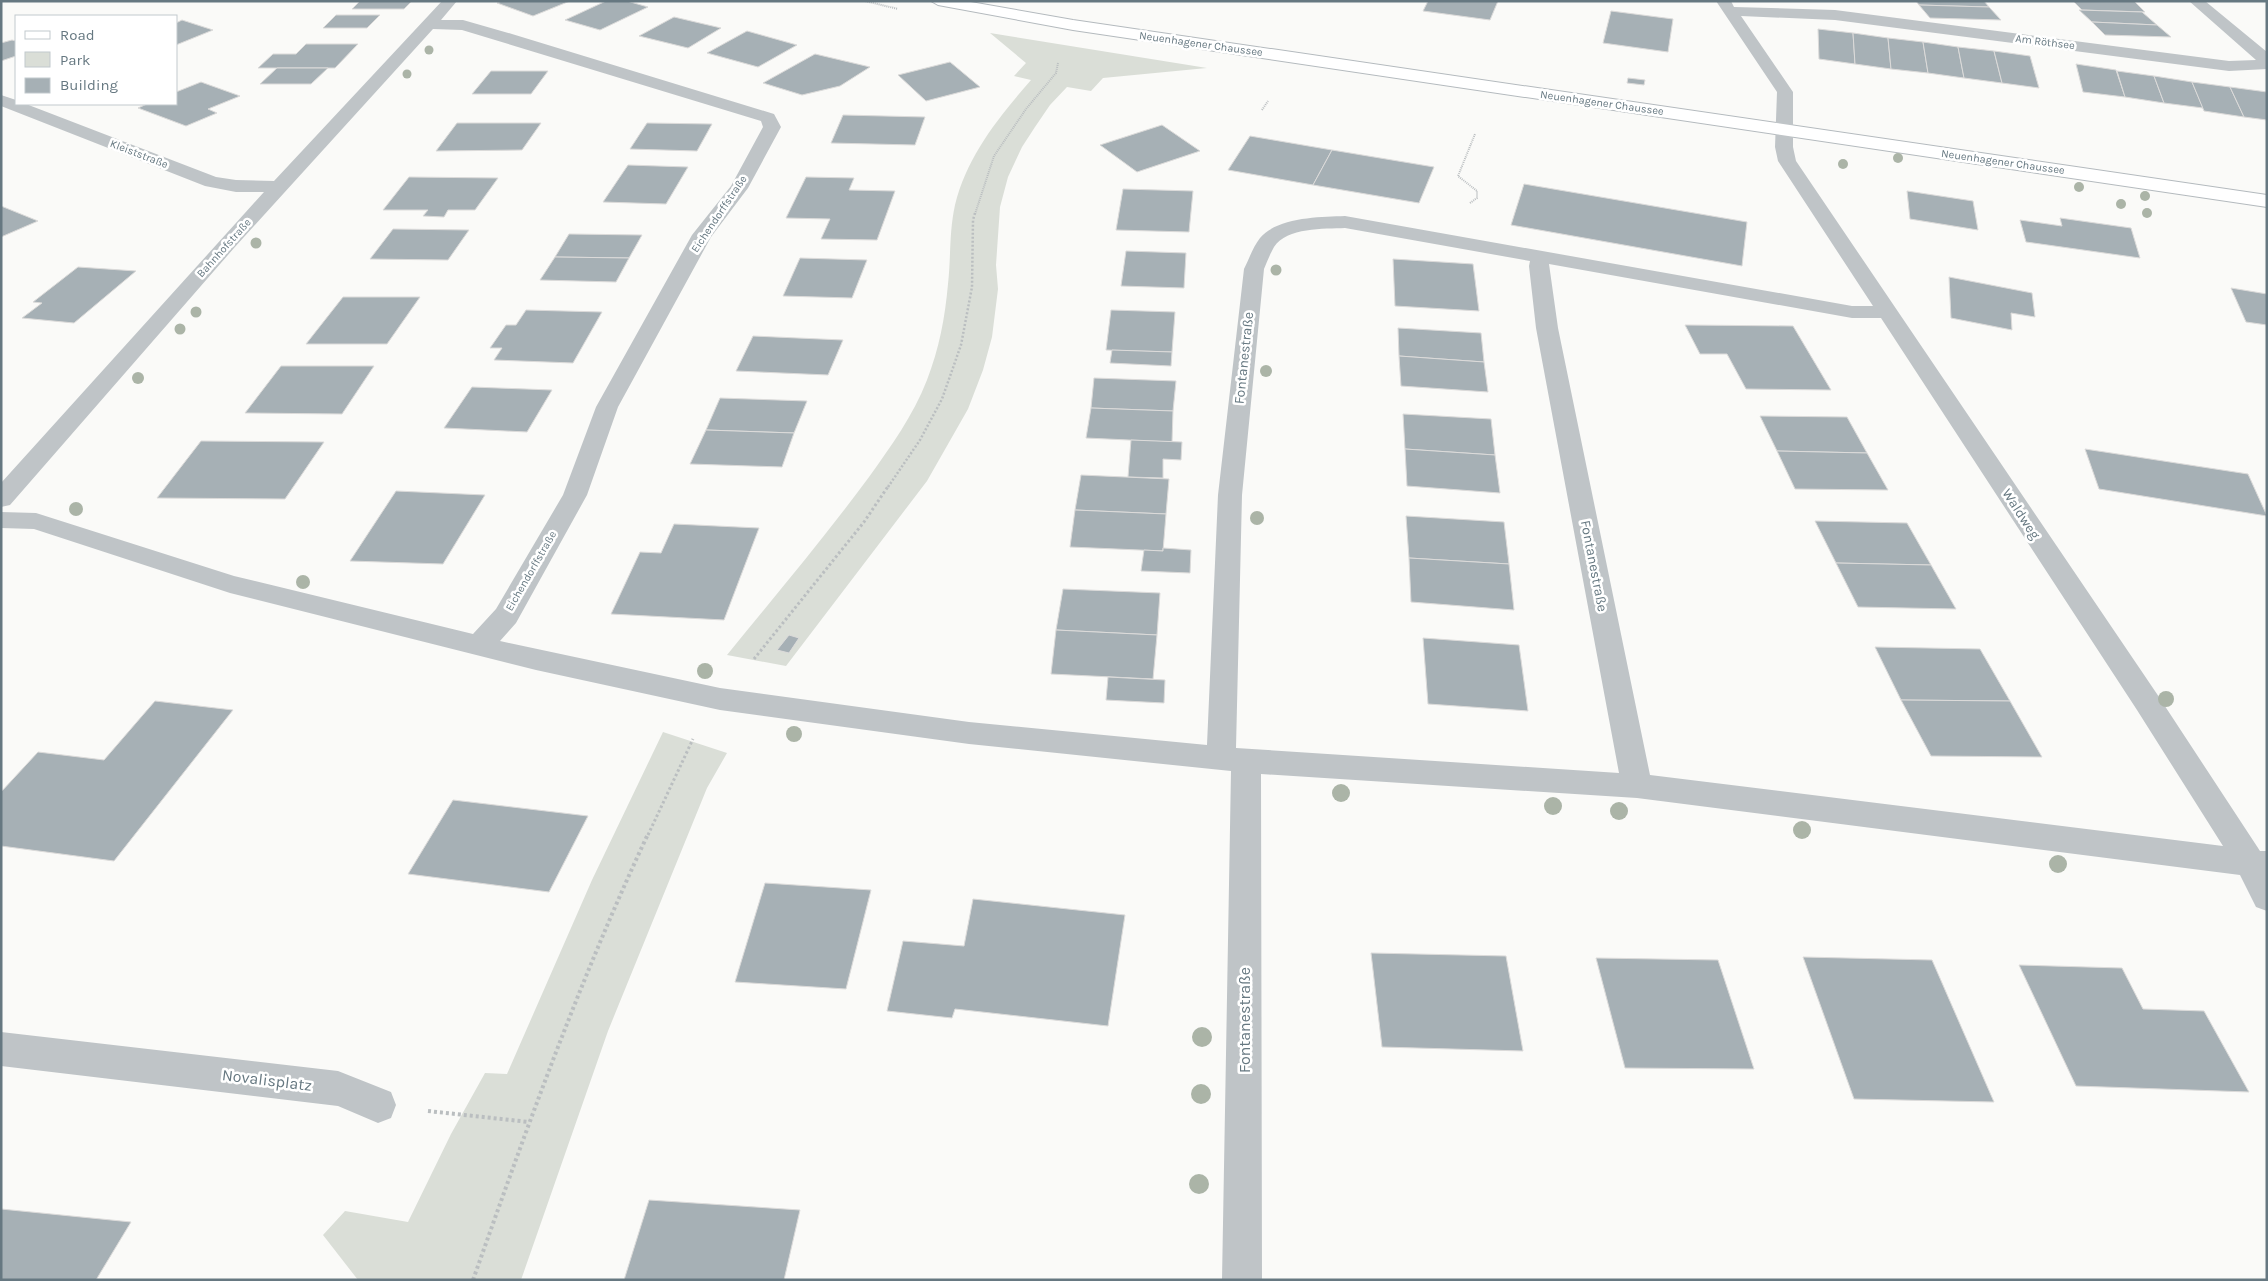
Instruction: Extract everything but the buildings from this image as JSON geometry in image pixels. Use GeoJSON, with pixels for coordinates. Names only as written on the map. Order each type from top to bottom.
{"type":"FeatureCollection","features":[{"type":"Feature","properties":{"kind":"street","name":"Bahnhofstraße"},"geometry":{"type":"LineString","coordinates":[[1,499],[280,187],[450,1]]}},
{"type":"Feature","properties":{"kind":"street","name":"Neuenhagener Chaussee"},"geometry":{"type":"LineString","coordinates":[[938,1],[1073,25],[2267,201]]}},
{"type":"Feature","properties":{"kind":"street","name":"Am Röthsee"},"geometry":{"type":"LineString","coordinates":[[1726,6],[1835,15],[2229,66],[2263,65],[2265,62],[2261,55],[2196,1]]}},
{"type":"Feature","properties":{"kind":"street","name":"Am Röthsee"},"geometry":{"type":"LineString","coordinates":[[1726,6],[1785,92],[1784,130]]}},
{"type":"Feature","properties":{"kind":"street","name":"Eichendorffstraße"},"geometry":{"type":"LineString","coordinates":[[429,24],[463,25],[506,37],[768,118],[772,127],[739,188],[702,235],[608,407],[575,495],[506,616],[480,646]]}},
{"type":"Feature","properties":{"kind":"street","name":"Kleiststraße"},"geometry":{"type":"LineString","coordinates":[[1,100],[212,182],[236,186],[280,187]]}},
{"type":"Feature","properties":{"kind":"street","name":"Waldweg"},"geometry":{"type":"LineString","coordinates":[[1784,130],[1784,152],[1788,161],[2147,702],[2258,863],[2267,897]]}},
{"type":"Feature","properties":{"kind":"street","name":"Fontanestraße"},"geometry":{"type":"LineString","coordinates":[[1242,1280],[1230,495],[1254,269],[1268,240],[1289,229],[1315,223],[1345,222],[1852,312],[1888,312]]}},
{"type":"Feature","properties":{"kind":"street","name":"Fontanestraße"},"geometry":{"type":"LineString","coordinates":[[1541,257],[1539,266],[1547,328],[1637,786]]}},
{"type":"Feature","properties":{"kind":"street"},"geometry":{"type":"LineString","coordinates":[[1,520],[36,521],[230,584],[480,646],[720,700],[969,733],[1234,760],[1637,786],[2258,863]]}},
{"type":"Feature","properties":{"kind":"street","name":"Novalisplatz"},"geometry":{"type":"LineString","coordinates":[[1,1049],[338,1089],[378,1105]]}},
{"type":"Feature","properties":{"kind":"path"},"geometry":{"type":"LineString","coordinates":[[473,1280],[529,1122],[623,888],[698,729],[864,522],[920,440],[942,399],[961,346],[972,287],[973,220],[984,183],[994,156],[1026,109],[1056,73],[1058,58]]}},
{"type":"Feature","properties":{"kind":"path"},"geometry":{"type":"LineString","coordinates":[[1262,110],[1268,101]]}},
{"type":"Feature","properties":{"kind":"path"},"geometry":{"type":"LineString","coordinates":[[1464,204],[1472,202],[1477,198],[1478,191],[1458,176],[1475,134]]}},
{"type":"Feature","properties":{"kind":"path"},"geometry":{"type":"LineString","coordinates":[[378,1105],[529,1122]]}},
{"type":"Feature","properties":{"kind":"green space"},"geometry":{"type":"Polygon","coordinates":[[[990,33],[1207,68],[1103,78],[1091,91],[1067,87],[1050,105],[1022,147],[1008,177],[1000,207],[996,265],[998,289],[992,337],[983,370],[968,409],[927,481],[786,666],[727,655],[817,545],[869,477],[908,418],[927,380],[935,357],[943,321],[947,297],[952,225],[960,187],[985,138],[1031,80],[1014,76],[1026,63],[990,33]]]}},
{"type":"Feature","properties":{"kind":"green space"},"geometry":{"type":"Polygon","coordinates":[[[663,732],[727,753],[707,788],[608,1031],[521,1280],[358,1280],[323,1235],[345,1211],[408,1222],[451,1134],[485,1073],[507,1074],[592,880],[663,732]]]}}]}
